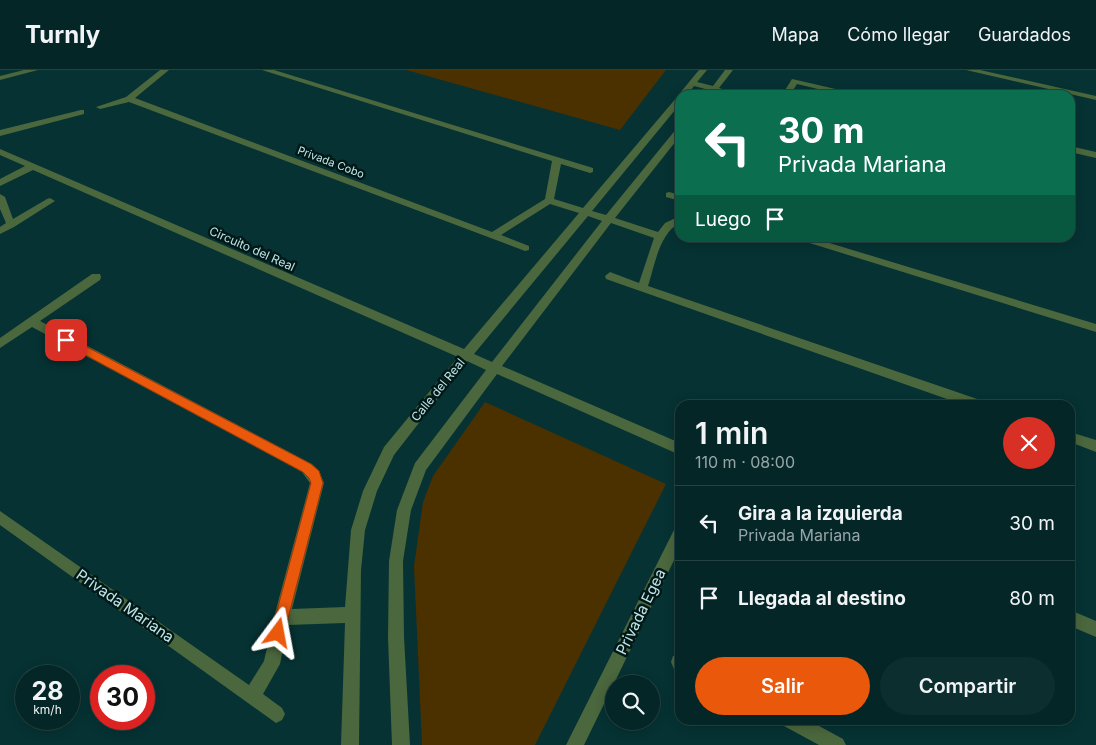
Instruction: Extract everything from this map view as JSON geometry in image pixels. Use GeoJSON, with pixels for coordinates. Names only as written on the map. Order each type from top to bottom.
{"type":"FeatureCollection","features":[{"type":"Feature","properties":{"kind":"street"},"geometry":{"type":"LineString","coordinates":[[0,78],[34,70]]}},
{"type":"Feature","properties":{"kind":"street"},"geometry":{"type":"LineString","coordinates":[[100,107],[129,99],[165,70]]}},
{"type":"Feature","properties":{"kind":"street"},"geometry":{"type":"LineString","coordinates":[[266,70],[590,170]]}},
{"type":"Feature","properties":{"kind":"street"},"geometry":{"type":"LineString","coordinates":[[687,90],[703,70]]}},
{"type":"Feature","properties":{"kind":"street"},"geometry":{"type":"LineString","coordinates":[[714,90],[729,70]]}},
{"type":"Feature","properties":{"kind":"street"},"geometry":{"type":"LineString","coordinates":[[970,70],[1060,90]]}},
{"type":"Feature","properties":{"kind":"street"},"geometry":{"type":"LineString","coordinates":[[789,90],[795,80],[834,90]]}},
{"type":"Feature","properties":{"kind":"street"},"geometry":{"type":"LineString","coordinates":[[692,83],[708,90]]}},
{"type":"Feature","properties":{"kind":"street"},"geometry":{"type":"LineString","coordinates":[[1075,93],[1096,98]]}},
{"type":"Feature","properties":{"kind":"street","name":"Privada Cobo"},"geometry":{"type":"LineString","coordinates":[[129,99],[525,248]]}},
{"type":"Feature","properties":{"kind":"street","name":"Calle del Real"},"geometry":{"type":"LineString","coordinates":[[350,745],[354,570],[358,530],[370,491],[389,451],[465,356],[587,212],[675,104]]}},
{"type":"Feature","properties":{"kind":"street"},"geometry":{"type":"LineString","coordinates":[[0,133],[81,112]]}},
{"type":"Feature","properties":{"kind":"street"},"geometry":{"type":"LineString","coordinates":[[401,745],[396,637],[396,561],[404,510],[420,467],[609,219],[675,136]]}},
{"type":"Feature","properties":{"kind":"street"},"geometry":{"type":"LineString","coordinates":[[642,143],[664,149]]}},
{"type":"Feature","properties":{"kind":"street"},"geometry":{"type":"LineString","coordinates":[[1075,149],[1096,155]]}},
{"type":"Feature","properties":{"kind":"street","name":"Circuito del Real"},"geometry":{"type":"LineString","coordinates":[[0,152],[494,369]]}},
{"type":"Feature","properties":{"kind":"street"},"geometry":{"type":"LineString","coordinates":[[493,236],[549,200],[558,160]]}},
{"type":"Feature","properties":{"kind":"street"},"geometry":{"type":"LineString","coordinates":[[0,184],[33,166]]}},
{"type":"Feature","properties":{"kind":"street"},"geometry":{"type":"LineString","coordinates":[[669,194],[675,196]]}},
{"type":"Feature","properties":{"kind":"street"},"geometry":{"type":"LineString","coordinates":[[0,197],[11,224]]}},
{"type":"Feature","properties":{"kind":"street"},"geometry":{"type":"LineString","coordinates":[[549,200],[660,236]]}},
{"type":"Feature","properties":{"kind":"street"},"geometry":{"type":"LineString","coordinates":[[0,231],[50,201]]}},
{"type":"Feature","properties":{"kind":"street"},"geometry":{"type":"LineString","coordinates":[[642,288],[660,236],[668,225],[675,222]]}},
{"type":"Feature","properties":{"kind":"street"},"geometry":{"type":"LineString","coordinates":[[817,242],[1096,328]]}},
{"type":"Feature","properties":{"kind":"street"},"geometry":{"type":"LineString","coordinates":[[610,276],[965,400]]}},
{"type":"Feature","properties":{"kind":"street"},"geometry":{"type":"LineString","coordinates":[[0,344],[96,277]]}},
{"type":"Feature","properties":{"kind":"street"},"geometry":{"type":"LineString","coordinates":[[32,322],[298,464],[314,475],[317,483],[282,617],[272,664],[251,696]]}},
{"type":"Feature","properties":{"kind":"street"},"geometry":{"type":"LineString","coordinates":[[494,369],[675,447]]}},
{"type":"Feature","properties":{"kind":"street"},"geometry":{"type":"LineString","coordinates":[[1075,438],[1096,446]]}},
{"type":"Feature","properties":{"kind":"street","name":"Privada Mariana"},"geometry":{"type":"LineString","coordinates":[[0,517],[276,714]]}},
{"type":"Feature","properties":{"kind":"street","name":"Privada Egea"},"geometry":{"type":"LineString","coordinates":[[575,745],[675,543]]}},
{"type":"Feature","properties":{"kind":"street"},"geometry":{"type":"LineString","coordinates":[[282,617],[353,615]]}},
{"type":"Feature","properties":{"kind":"street"},"geometry":{"type":"LineString","coordinates":[[1075,620],[1096,629]]}},
{"type":"Feature","properties":{"kind":"street"},"geometry":{"type":"LineString","coordinates":[[799,725],[837,745]]}},
{"type":"Feature","properties":{"kind":"shaded area"},"geometry":{"type":"Polygon","coordinates":[[[406,70],[666,70],[620,130],[406,70]]]}},
{"type":"Feature","properties":{"kind":"shaded area"},"geometry":{"type":"Polygon","coordinates":[[[485,402],[666,484],[535,745],[422,745],[414,566],[423,502],[433,476],[485,402]]]}},
{"type":"Feature","properties":{"kind":"route"},"geometry":{"type":"LineString","coordinates":[[66,340],[307,468],[314,475],[317,483],[278,633]]}}]}
